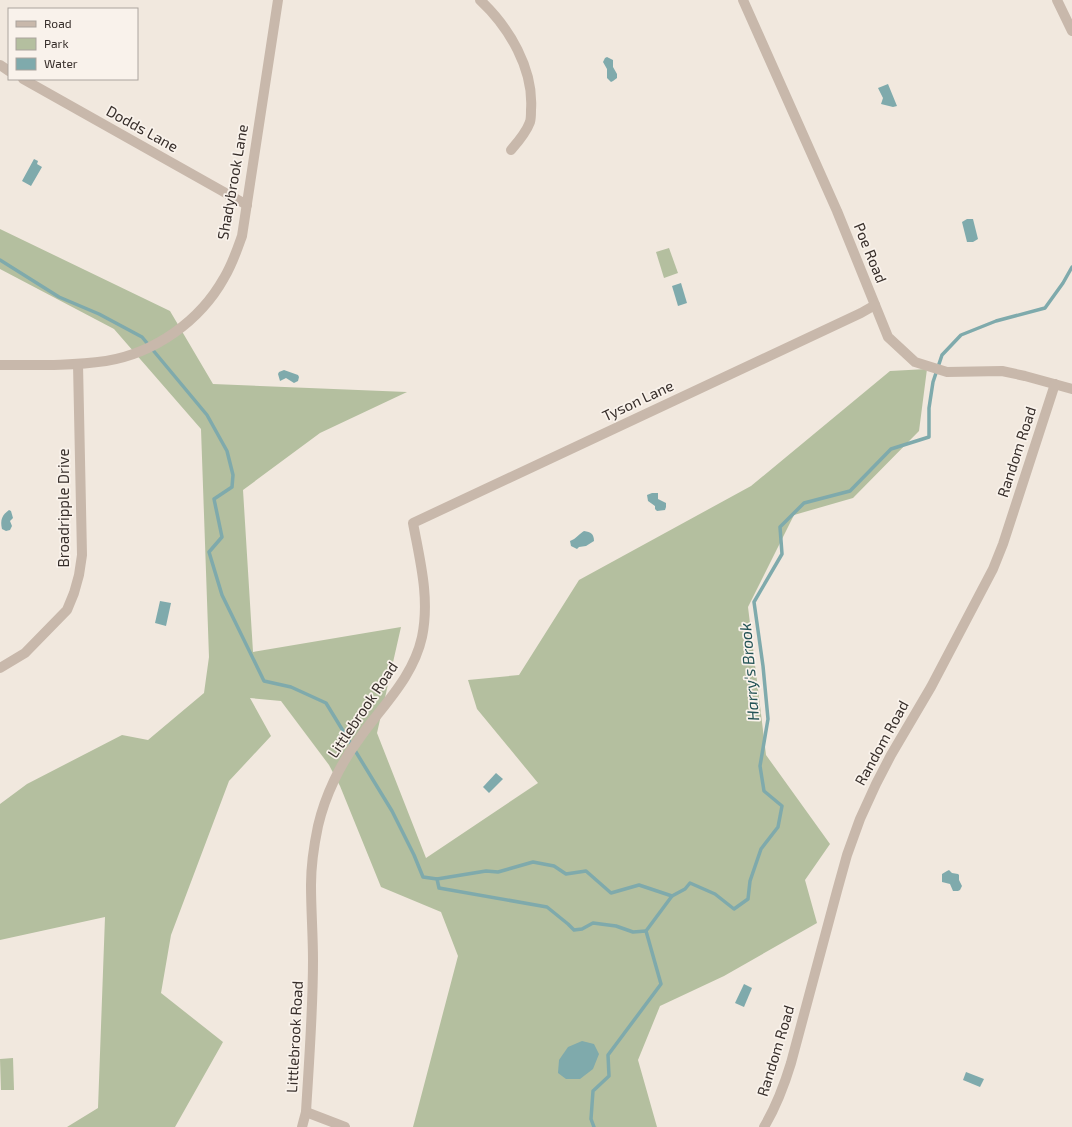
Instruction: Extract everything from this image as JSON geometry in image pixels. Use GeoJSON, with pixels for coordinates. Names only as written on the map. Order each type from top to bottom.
{"type":"FeatureCollection","features":[{"type":"Feature","properties":{"kind":"street","name":"Shadybrook Lane"},"geometry":{"type":"LineString","coordinates":[[0,364],[78,364],[107,361],[139,351],[173,334],[200,311],[213,295],[225,278],[242,236],[278,0]]}},
{"type":"Feature","properties":{"kind":"street"},"geometry":{"type":"LineString","coordinates":[[480,0],[489,8],[515,45],[525,68],[530,86],[532,104],[530,122],[511,150]]}},
{"type":"Feature","properties":{"kind":"street","name":"Poe Road"},"geometry":{"type":"LineString","coordinates":[[743,0],[837,211],[888,337],[915,362],[947,372],[1002,371],[1072,389]]}},
{"type":"Feature","properties":{"kind":"street"},"geometry":{"type":"LineString","coordinates":[[1057,0],[1072,32]]}},
{"type":"Feature","properties":{"kind":"street","name":"Dodds Lane"},"geometry":{"type":"LineString","coordinates":[[25,80],[247,205]]}},
{"type":"Feature","properties":{"kind":"street","name":"Tyson Lane"},"geometry":{"type":"LineString","coordinates":[[413,523],[861,313],[875,305]]}},
{"type":"Feature","properties":{"kind":"street","name":"Broadripple Drive"},"geometry":{"type":"LineString","coordinates":[[0,668],[25,653],[67,610],[79,575],[82,554],[78,364]]}},
{"type":"Feature","properties":{"kind":"street","name":"Random Road"},"geometry":{"type":"LineString","coordinates":[[764,1127],[783,1088],[791,1063],[843,869],[860,819],[891,755],[931,687],[993,569],[1003,544],[1055,384]]}},
{"type":"Feature","properties":{"kind":"street","name":"Littlebrook Road"},"geometry":{"type":"LineString","coordinates":[[302,1127],[306,1112],[313,1008],[313,958],[310,884],[318,825],[341,767],[358,740],[396,693],[407,676],[416,657],[422,637],[425,617],[425,599],[413,523]]}},
{"type":"Feature","properties":{"kind":"street"},"geometry":{"type":"LineString","coordinates":[[306,1112],[345,1127]]}},
{"type":"Feature","properties":{"kind":"green space"},"geometry":{"type":"Polygon","coordinates":[[[0,229],[170,311],[213,384],[407,392],[320,433],[243,490],[253,652],[401,627],[377,733],[426,858],[538,783],[477,709],[468,680],[519,675],[579,580],[751,486],[890,371],[927,369],[919,431],[853,498],[794,515],[748,607],[766,755],[830,844],[805,880],[817,923],[724,976],[660,1006],[638,1060],[657,1127],[413,1127],[458,956],[441,912],[381,887],[340,786],[329,765],[281,701],[250,698],[271,736],[229,781],[171,935],[161,993],[223,1042],[175,1127],[67,1127],[98,1108],[105,917],[0,940],[0,804],[27,784],[122,735],[148,740],[204,693],[209,657],[201,429],[114,329],[0,269],[0,229]]]}},
{"type":"Feature","properties":{"kind":"green space"},"geometry":{"type":"Polygon","coordinates":[[[669,248],[678,273],[664,278],[656,252],[669,248]]]}},
{"type":"Feature","properties":{"kind":"green space"},"geometry":{"type":"Polygon","coordinates":[[[13,1058],[14,1090],[1,1090],[0,1059],[13,1058]]]}},
{"type":"Feature","properties":{"kind":"water"},"geometry":{"type":"Polygon","coordinates":[[[607,57],[613,60],[613,67],[617,74],[617,78],[611,82],[607,78],[607,69],[603,62],[607,57]]]}},
{"type":"Feature","properties":{"kind":"water"},"geometry":{"type":"Polygon","coordinates":[[[888,84],[897,106],[893,107],[881,104],[883,98],[878,88],[888,84]]]}},
{"type":"Feature","properties":{"kind":"water"},"geometry":{"type":"Polygon","coordinates":[[[34,159],[38,161],[37,164],[42,167],[31,186],[22,181],[34,159]]]}},
{"type":"Feature","properties":{"kind":"water"},"geometry":{"type":"Polygon","coordinates":[[[967,219],[973,219],[978,239],[973,242],[967,242],[962,222],[967,219]]]}},
{"type":"Feature","properties":{"kind":"water"},"geometry":{"type":"Polygon","coordinates":[[[681,283],[687,303],[678,306],[672,286],[681,283]]]}},
{"type":"Feature","properties":{"kind":"water"},"geometry":{"type":"Polygon","coordinates":[[[284,370],[298,375],[298,381],[294,383],[286,378],[280,381],[278,374],[284,370]]]}},
{"type":"Feature","properties":{"kind":"water"},"geometry":{"type":"Polygon","coordinates":[[[658,493],[658,499],[666,503],[665,510],[657,511],[655,506],[648,501],[647,495],[658,493]]]}},
{"type":"Feature","properties":{"kind":"water"},"geometry":{"type":"Polygon","coordinates":[[[9,510],[11,511],[13,518],[10,521],[12,526],[10,530],[6,531],[2,529],[1,520],[9,510]]]}},
{"type":"Feature","properties":{"kind":"water"},"geometry":{"type":"Polygon","coordinates":[[[584,531],[592,534],[594,541],[577,549],[571,546],[570,541],[584,531]]]}},
{"type":"Feature","properties":{"kind":"water"},"geometry":{"type":"Polygon","coordinates":[[[160,601],[171,603],[166,626],[155,623],[160,601]]]}},
{"type":"Feature","properties":{"kind":"water"},"geometry":{"type":"Polygon","coordinates":[[[496,773],[503,779],[489,793],[483,787],[496,773]]]}},
{"type":"Feature","properties":{"kind":"water"},"geometry":{"type":"Polygon","coordinates":[[[949,870],[952,873],[959,875],[959,880],[962,886],[958,891],[953,891],[950,884],[942,882],[942,874],[949,870]]]}},
{"type":"Feature","properties":{"kind":"water"},"geometry":{"type":"Polygon","coordinates":[[[744,984],[752,988],[744,1007],[735,1003],[744,984]]]}},
{"type":"Feature","properties":{"kind":"water"},"geometry":{"type":"Polygon","coordinates":[[[582,1041],[594,1044],[599,1054],[593,1069],[580,1079],[566,1079],[558,1073],[559,1060],[568,1047],[582,1041]]]}},
{"type":"Feature","properties":{"kind":"water"},"geometry":{"type":"Polygon","coordinates":[[[966,1072],[984,1079],[980,1087],[963,1080],[966,1072]]]}},
{"type":"Feature","properties":{"kind":"waterway"},"geometry":{"type":"LineString","coordinates":[[0,260],[59,297],[99,314],[142,337],[207,415],[227,451],[233,475],[232,487],[214,499],[222,537],[209,552],[222,595],[264,681],[291,687],[326,703],[392,811],[414,855],[423,877],[437,879],[439,888],[547,907],[574,930],[582,929],[593,923],[616,926],[633,932],[646,931]]}},
{"type":"Feature","properties":{"kind":"waterway","name":"Harry's Brook"},"geometry":{"type":"LineString","coordinates":[[594,1127],[591,1119],[593,1091],[609,1076],[608,1055],[661,984],[646,931],[672,896],[685,889],[690,883],[715,894],[734,909],[748,899],[750,881],[761,849],[778,827],[782,806],[764,791],[760,766],[768,719],[763,666],[754,602],[782,554],[780,527],[804,503],[850,491],[891,449],[929,437],[929,408],[933,382],[942,355],[961,335],[996,321],[1045,308],[1063,283],[1072,267]]}},
{"type":"Feature","properties":{"kind":"waterway"},"geometry":{"type":"LineString","coordinates":[[437,879],[486,871],[498,872],[533,862],[554,866],[566,874],[586,871],[611,893],[639,885],[672,896]]}}]}
